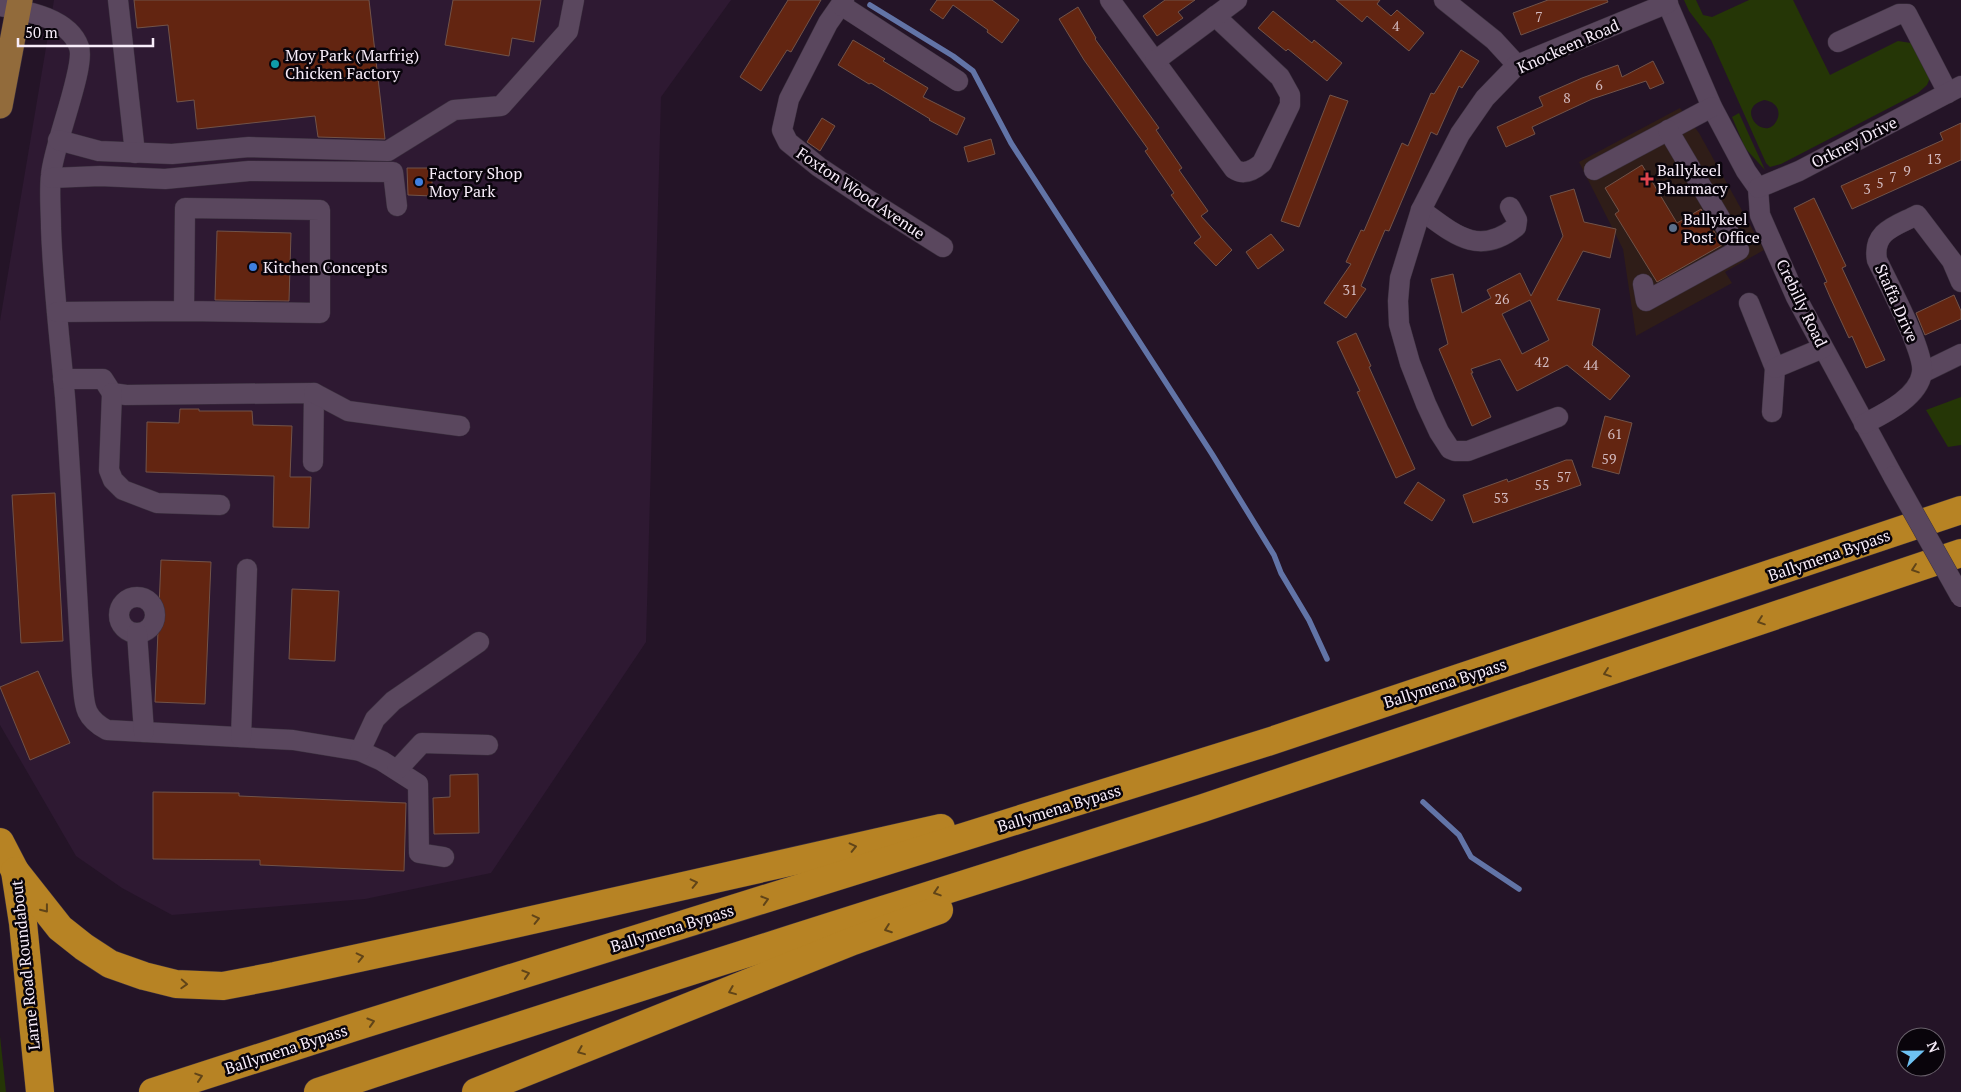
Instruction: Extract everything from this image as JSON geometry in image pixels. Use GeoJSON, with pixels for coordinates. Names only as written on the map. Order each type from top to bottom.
{"type":"FeatureCollection","features":[{"type":"Feature","properties":{"kind":"highway","name":"Ballymena Bypass"},"geometry":{"type":"LineString","coordinates":[[153,1092],[361,1025],[1274,740],[1961,510]]}},
{"type":"Feature","properties":{"kind":"highway"},"geometry":{"type":"LineString","coordinates":[[318,1092],[500,1031],[1203,808],[1961,553]]}},
{"type":"Feature","properties":{"kind":"highway"},"geometry":{"type":"LineString","coordinates":[[476,1092],[853,941],[1460,723]]}},
{"type":"Feature","properties":{"kind":"highway"},"geometry":{"type":"LineString","coordinates":[[15,871],[60,928],[110,964],[144,976],[176,984],[222,986],[275,976],[1027,810],[1274,740]]}},
{"type":"Feature","properties":{"kind":"highway","name":"Larne Road Roundabout"},"geometry":{"type":"LineString","coordinates":[[0,842],[15,871],[23,923],[40,1092]]}},
{"type":"Feature","properties":{"kind":"main road"},"geometry":{"type":"LineString","coordinates":[[0,106],[13,5]]}},
{"type":"Feature","properties":{"kind":"street"},"geometry":{"type":"LineString","coordinates":[[118,0],[135,153]]}},
{"type":"Feature","properties":{"kind":"street"},"geometry":{"type":"LineString","coordinates":[[58,140],[99,152],[172,154],[249,147],[388,151],[454,110],[501,106],[568,31],[574,0]]}},
{"type":"Feature","properties":{"kind":"street"},"geometry":{"type":"LineString","coordinates":[[1110,0],[1234,169],[1238,172],[1247,172],[1255,169],[1262,163],[1290,105],[1290,95],[1280,77],[1215,16]]}},
{"type":"Feature","properties":{"kind":"street"},"geometry":{"type":"LineString","coordinates":[[1155,61],[1237,0]]}},
{"type":"Feature","properties":{"kind":"street"},"geometry":{"type":"LineString","coordinates":[[1444,0],[1494,40],[1517,65]]}},
{"type":"Feature","properties":{"kind":"street"},"geometry":{"type":"LineString","coordinates":[[842,2],[958,81]]}},
{"type":"Feature","properties":{"kind":"street","name":"Foxton Wood Avenue"},"geometry":{"type":"LineString","coordinates":[[842,2],[828,23],[790,99],[782,130],[788,142],[819,167],[943,247]]}},
{"type":"Feature","properties":{"kind":"street","name":"Knockeen Road"},"geometry":{"type":"LineString","coordinates":[[1558,417],[1468,451],[1450,449],[1444,441],[1422,396],[1404,344],[1399,324],[1400,278],[1421,210],[1460,134],[1485,98],[1517,65],[1667,2]]}},
{"type":"Feature","properties":{"kind":"street","name":"Crebilly Road"},"geometry":{"type":"LineString","coordinates":[[1667,2],[1712,107],[1746,171],[1758,188],[1760,215],[1796,297],[1864,424],[1961,597]]}},
{"type":"Feature","properties":{"kind":"street"},"geometry":{"type":"LineString","coordinates":[[13,5],[60,23],[71,33],[79,48],[79,70],[58,140],[51,178],[53,271],[63,379],[82,676],[86,712],[94,723],[106,730],[293,740],[360,751],[382,760],[418,784],[420,853],[444,857]]}},
{"type":"Feature","properties":{"kind":"street","name":"Orkney Drive"},"geometry":{"type":"LineString","coordinates":[[1758,188],[1799,171],[1954,90],[1908,14],[1899,14],[1838,42]]}},
{"type":"Feature","properties":{"kind":"street"},"geometry":{"type":"LineString","coordinates":[[1594,170],[1712,107]]}},
{"type":"Feature","properties":{"kind":"street"},"geometry":{"type":"LineString","coordinates":[[1643,284],[1646,301],[1740,250],[1668,130]]}},
{"type":"Feature","properties":{"kind":"street"},"geometry":{"type":"LineString","coordinates":[[51,178],[100,176],[165,179],[249,171],[393,172],[397,206]]}},
{"type":"Feature","properties":{"kind":"street"},"geometry":{"type":"LineString","coordinates":[[1421,210],[1456,236],[1474,242],[1489,242],[1506,236],[1516,227],[1517,220],[1510,207]]}},
{"type":"Feature","properties":{"kind":"street"},"geometry":{"type":"LineString","coordinates":[[57,312],[320,313],[320,210],[185,208],[184,311]]}},
{"type":"Feature","properties":{"kind":"street","name":"Staffa Drive"},"geometry":{"type":"LineString","coordinates":[[1922,373],[1920,353],[1877,260],[1877,242],[1884,232],[1916,215],[1952,261],[1961,282]]}},
{"type":"Feature","properties":{"kind":"street"},"geometry":{"type":"LineString","coordinates":[[1749,303],[1775,368],[1772,412]]}},
{"type":"Feature","properties":{"kind":"street"},"geometry":{"type":"LineString","coordinates":[[1775,368],[1823,348]]}},
{"type":"Feature","properties":{"kind":"street"},"geometry":{"type":"LineString","coordinates":[[1864,424],[1895,407],[1907,397],[1917,385],[1922,373],[1961,354]]}},
{"type":"Feature","properties":{"kind":"street"},"geometry":{"type":"LineString","coordinates":[[63,379],[103,379],[112,393],[109,470],[113,480],[123,490],[157,503],[220,505]]}},
{"type":"Feature","properties":{"kind":"street"},"geometry":{"type":"LineString","coordinates":[[112,393],[126,395],[314,393],[348,411],[460,426]]}},
{"type":"Feature","properties":{"kind":"street"},"geometry":{"type":"LineString","coordinates":[[313,462],[314,393]]}},
{"type":"Feature","properties":{"kind":"street"},"geometry":{"type":"LineString","coordinates":[[241,737],[247,569]]}},
{"type":"Feature","properties":{"kind":"street"},"geometry":{"type":"LineString","coordinates":[[137,633],[144,732]]}},
{"type":"Feature","properties":{"kind":"street"},"geometry":{"type":"LineString","coordinates":[[360,751],[375,720],[393,701],[479,642]]}},
{"type":"Feature","properties":{"kind":"street"},"geometry":{"type":"LineString","coordinates":[[397,770],[422,743],[488,745]]}},
{"type":"Feature","properties":{"kind":"shaded area"},"geometry":{"type":"Polygon","coordinates":[[[54,0],[731,0],[661,97],[646,642],[491,873],[365,899],[172,915],[122,888],[76,856],[0,725],[0,321],[54,0]]]}},
{"type":"Feature","properties":{"kind":"shaded area"},"geometry":{"type":"Polygon","coordinates":[[[1680,108],[1699,133],[1764,250],[1725,272],[1732,283],[1636,336],[1623,249],[1579,162],[1680,108]]]}},
{"type":"Feature","properties":{"kind":"green space"},"geometry":{"type":"Polygon","coordinates":[[[1684,0],[1696,0],[1703,15],[1712,17],[1749,0],[1793,0],[1830,75],[1898,41],[1911,43],[1930,78],[1927,85],[1918,93],[1781,164],[1770,167],[1766,163],[1711,40],[1689,11],[1684,0]],[[1764,100],[1755,104],[1751,110],[1752,117],[1760,127],[1772,126],[1777,120],[1778,109],[1764,100]]]}},
{"type":"Feature","properties":{"kind":"green space"},"geometry":{"type":"Polygon","coordinates":[[[1739,113],[1765,170],[1745,148],[1732,117],[1739,113]]]}},
{"type":"Feature","properties":{"kind":"green space"},"geometry":{"type":"Polygon","coordinates":[[[1961,397],[1961,445],[1948,447],[1926,410],[1961,397]]]}},
{"type":"Feature","properties":{"kind":"green space"},"geometry":{"type":"Polygon","coordinates":[[[0,1036],[6,1092],[0,1092],[0,1036]]]}},
{"type":"Feature","properties":{"kind":"building","name":"Moy Park (Marfrig) Chicken Factory"},"geometry":{"type":"Polygon","coordinates":[[[134,0],[369,0],[385,139],[318,137],[315,116],[197,129],[194,100],[177,102],[168,25],[137,28],[134,0]]]}},
{"type":"Feature","properties":{"kind":"building"},"geometry":{"type":"Polygon","coordinates":[[[453,0],[541,0],[534,42],[512,38],[509,56],[445,45],[453,0]]]}},
{"type":"Feature","properties":{"kind":"building"},"geometry":{"type":"Polygon","coordinates":[[[788,0],[821,0],[791,52],[787,50],[761,91],[740,77],[788,0]]]}},
{"type":"Feature","properties":{"kind":"building"},"geometry":{"type":"Polygon","coordinates":[[[937,0],[992,0],[1019,20],[1002,43],[987,32],[988,30],[953,5],[943,19],[930,10],[937,0]]]}},
{"type":"Feature","properties":{"kind":"building"},"geometry":{"type":"Polygon","coordinates":[[[1165,0],[1195,0],[1178,12],[1183,18],[1157,36],[1143,16],[1165,0]]]}},
{"type":"Feature","properties":{"kind":"building"},"geometry":{"type":"Polygon","coordinates":[[[1336,0],[1380,0],[1377,4],[1391,16],[1397,10],[1424,33],[1409,51],[1367,16],[1362,22],[1336,0]]]}},
{"type":"Feature","properties":{"kind":"building"},"geometry":{"type":"Polygon","coordinates":[[[1548,0],[1607,0],[1608,2],[1521,35],[1513,13],[1548,0]]]}},
{"type":"Feature","properties":{"kind":"building"},"geometry":{"type":"Polygon","coordinates":[[[1078,7],[1095,39],[1159,128],[1156,130],[1182,168],[1179,170],[1208,211],[1201,216],[1232,250],[1216,266],[1194,243],[1201,237],[1171,195],[1174,193],[1145,151],[1148,149],[1084,60],[1059,19],[1078,7]]]}},
{"type":"Feature","properties":{"kind":"building"},"geometry":{"type":"Polygon","coordinates":[[[1273,11],[1312,43],[1314,40],[1342,63],[1327,81],[1288,49],[1286,51],[1258,28],[1273,11]]]}},
{"type":"Feature","properties":{"kind":"building"},"geometry":{"type":"Polygon","coordinates":[[[853,40],[885,59],[883,61],[928,88],[923,97],[965,118],[957,135],[838,65],[853,40]]]}},
{"type":"Feature","properties":{"kind":"building"},"geometry":{"type":"Polygon","coordinates":[[[1461,50],[1479,61],[1462,88],[1459,86],[1437,135],[1431,132],[1389,231],[1385,230],[1361,286],[1366,289],[1346,318],[1324,303],[1351,264],[1346,262],[1361,230],[1364,231],[1402,143],[1408,146],[1431,93],[1434,94],[1461,50]]]}},
{"type":"Feature","properties":{"kind":"building"},"geometry":{"type":"Polygon","coordinates":[[[1653,61],[1664,83],[1650,89],[1646,81],[1592,99],[1532,127],[1535,134],[1506,147],[1497,127],[1543,106],[1539,97],[1618,65],[1622,77],[1653,61]]]}},
{"type":"Feature","properties":{"kind":"building"},"geometry":{"type":"Polygon","coordinates":[[[1330,95],[1348,101],[1299,227],[1281,221],[1330,95]]]}},
{"type":"Feature","properties":{"kind":"building"},"geometry":{"type":"Polygon","coordinates":[[[822,118],[835,126],[820,151],[807,142],[822,118]]]}},
{"type":"Feature","properties":{"kind":"building"},"geometry":{"type":"Polygon","coordinates":[[[1961,123],[1961,160],[1852,209],[1841,186],[1943,140],[1940,133],[1961,123]]]}},
{"type":"Feature","properties":{"kind":"building"},"geometry":{"type":"Polygon","coordinates":[[[991,139],[995,154],[968,162],[964,147],[991,139]]]}},
{"type":"Feature","properties":{"kind":"building"},"geometry":{"type":"Polygon","coordinates":[[[1642,165],[1677,223],[1701,209],[1722,245],[1657,282],[1615,214],[1619,211],[1605,188],[1642,165]]]}},
{"type":"Feature","properties":{"kind":"building","name":"Factory Shop Moy Park"},"geometry":{"type":"Polygon","coordinates":[[[407,168],[432,168],[432,196],[408,195],[407,168]]]}},
{"type":"Feature","properties":{"kind":"building"},"geometry":{"type":"Polygon","coordinates":[[[1574,189],[1584,222],[1616,229],[1610,258],[1583,251],[1557,300],[1600,309],[1592,345],[1630,376],[1610,400],[1567,365],[1517,391],[1500,359],[1471,369],[1473,373],[1471,373],[1491,417],[1472,426],[1439,349],[1448,344],[1431,279],[1453,274],[1462,313],[1491,298],[1487,290],[1520,273],[1531,296],[1563,236],[1550,196],[1574,189]],[[1530,300],[1502,314],[1522,354],[1549,340],[1530,300]]]}},
{"type":"Feature","properties":{"kind":"building"},"geometry":{"type":"Polygon","coordinates":[[[1814,198],[1846,266],[1842,268],[1885,360],[1866,368],[1852,336],[1849,338],[1830,297],[1824,283],[1827,282],[1794,208],[1814,198]]]}},
{"type":"Feature","properties":{"kind":"building","name":"Kitchen Concepts"},"geometry":{"type":"Polygon","coordinates":[[[217,231],[291,233],[289,301],[215,300],[217,231]]]}},
{"type":"Feature","properties":{"kind":"building"},"geometry":{"type":"Polygon","coordinates":[[[1271,234],[1284,250],[1258,269],[1246,252],[1271,234]]]}},
{"type":"Feature","properties":{"kind":"building"},"geometry":{"type":"Polygon","coordinates":[[[1954,295],[1961,311],[1961,319],[1925,335],[1916,313],[1954,295]]]}},
{"type":"Feature","properties":{"kind":"building"},"geometry":{"type":"Polygon","coordinates":[[[1356,333],[1371,366],[1369,367],[1415,469],[1396,478],[1357,392],[1360,391],[1337,342],[1356,333]]]}},
{"type":"Feature","properties":{"kind":"building"},"geometry":{"type":"Polygon","coordinates":[[[180,409],[252,411],[253,425],[292,426],[290,477],[311,477],[309,528],[273,527],[274,476],[146,472],[147,422],[179,423],[180,409]]]}},
{"type":"Feature","properties":{"kind":"building"},"geometry":{"type":"Polygon","coordinates":[[[1605,416],[1632,423],[1619,474],[1592,467],[1605,416]]]}},
{"type":"Feature","properties":{"kind":"building"},"geometry":{"type":"Polygon","coordinates":[[[1566,460],[1572,460],[1581,485],[1473,523],[1463,495],[1507,479],[1508,482],[1566,460]]]}},
{"type":"Feature","properties":{"kind":"building"},"geometry":{"type":"Polygon","coordinates":[[[1418,482],[1445,500],[1432,521],[1404,503],[1418,482]]]}},
{"type":"Feature","properties":{"kind":"building"},"geometry":{"type":"Polygon","coordinates":[[[55,493],[63,641],[21,643],[12,495],[55,493]]]}},
{"type":"Feature","properties":{"kind":"building"},"geometry":{"type":"Polygon","coordinates":[[[161,560],[211,562],[205,704],[155,702],[161,560]]]}},
{"type":"Feature","properties":{"kind":"building"},"geometry":{"type":"Polygon","coordinates":[[[292,589],[339,591],[335,661],[289,659],[292,589]]]}},
{"type":"Feature","properties":{"kind":"building"},"geometry":{"type":"Polygon","coordinates":[[[38,671],[70,743],[30,760],[0,687],[38,671]]]}},
{"type":"Feature","properties":{"kind":"building"},"geometry":{"type":"Polygon","coordinates":[[[478,774],[479,833],[434,834],[433,798],[450,797],[450,775],[478,774]]]}},
{"type":"Feature","properties":{"kind":"building"},"geometry":{"type":"Polygon","coordinates":[[[153,792],[239,793],[239,796],[406,803],[404,871],[260,865],[260,860],[153,859],[153,792]]]}},
{"type":"Feature","properties":{"kind":"waterway"},"geometry":{"type":"LineString","coordinates":[[870,5],[953,56],[973,71],[1011,143],[1212,454],[1274,555],[1281,573],[1309,620],[1327,659]]}},
{"type":"Feature","properties":{"kind":"waterway"},"geometry":{"type":"LineString","coordinates":[[1423,802],[1459,835],[1471,857],[1519,889]]}},
{"type":"Feature","properties":{"kind":"place","name":"Moy Park (Marfrig) Chicken Factory"},"geometry":{"type":"Point","coordinates":[275,64]}},
{"type":"Feature","properties":{"kind":"place","name":"Ballykeel Pharmacy"},"geometry":{"type":"Point","coordinates":[1647,179]}},
{"type":"Feature","properties":{"kind":"place","name":"Factory Shop Moy Park"},"geometry":{"type":"Point","coordinates":[419,182]}},
{"type":"Feature","properties":{"kind":"place","name":"Ballykeel Post Office"},"geometry":{"type":"Point","coordinates":[1673,228]}},
{"type":"Feature","properties":{"kind":"place","name":"Kitchen Concepts"},"geometry":{"type":"Point","coordinates":[253,267]}}]}
